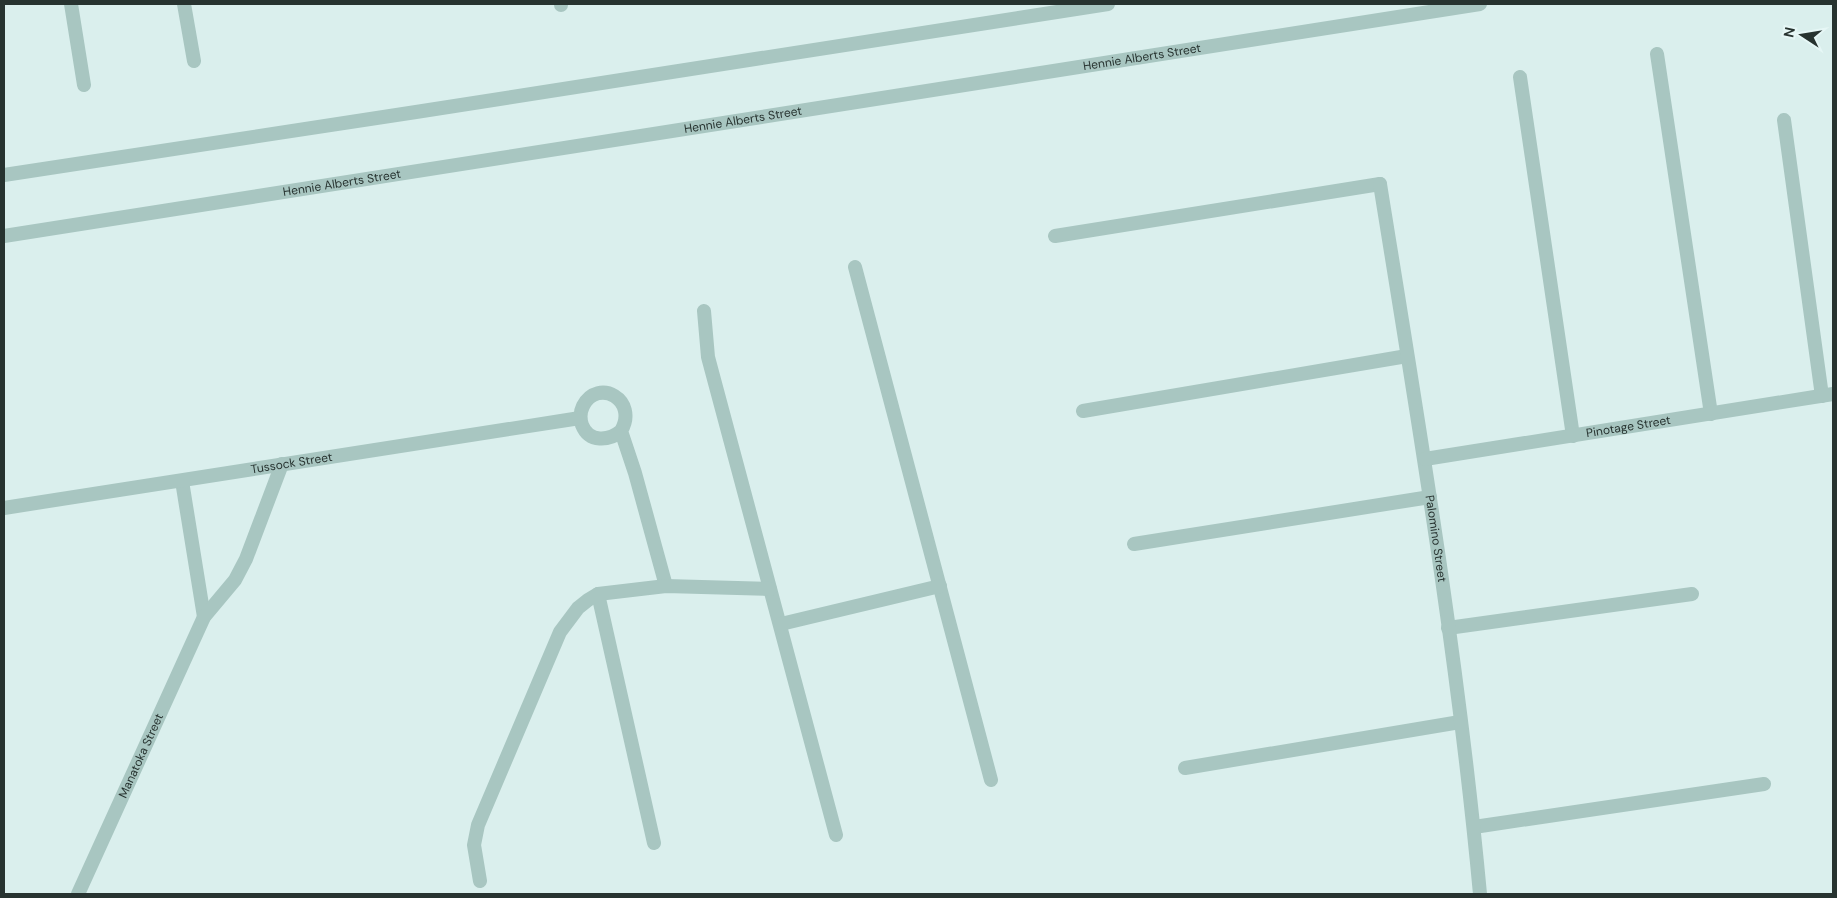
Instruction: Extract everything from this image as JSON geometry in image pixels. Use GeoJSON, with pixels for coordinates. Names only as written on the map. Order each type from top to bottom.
{"type":"FeatureCollection","features":[{"type":"Feature","properties":{"kind":"street"},"geometry":{"type":"LineString","coordinates":[[71,4],[84,85]]}},
{"type":"Feature","properties":{"kind":"street"},"geometry":{"type":"LineString","coordinates":[[184,4],[194,62]]}},
{"type":"Feature","properties":{"kind":"street"},"geometry":{"type":"LineString","coordinates":[[4,175],[1108,4]]}},
{"type":"Feature","properties":{"kind":"street","name":"Hennie Alberts Street"},"geometry":{"type":"LineString","coordinates":[[4,236],[1480,4]]}},
{"type":"Feature","properties":{"kind":"street"},"geometry":{"type":"LineString","coordinates":[[1657,54],[1711,414]]}},
{"type":"Feature","properties":{"kind":"street"},"geometry":{"type":"LineString","coordinates":[[1520,77],[1573,436]]}},
{"type":"Feature","properties":{"kind":"street"},"geometry":{"type":"LineString","coordinates":[[1784,120],[1828,395]]}},
{"type":"Feature","properties":{"kind":"street","name":"Palomino Street"},"geometry":{"type":"LineString","coordinates":[[1054,236],[1380,184],[1425,459],[1474,827],[1480,894]]}},
{"type":"Feature","properties":{"kind":"street"},"geometry":{"type":"LineString","coordinates":[[855,267],[991,780]]}},
{"type":"Feature","properties":{"kind":"street"},"geometry":{"type":"LineString","coordinates":[[704,311],[708,357],[836,835]]}},
{"type":"Feature","properties":{"kind":"street"},"geometry":{"type":"LineString","coordinates":[[1083,410],[1407,356]]}},
{"type":"Feature","properties":{"kind":"street"},"geometry":{"type":"LineString","coordinates":[[602,393],[611,394],[619,398],[627,414],[626,423],[621,431],[614,437],[605,439],[588,434],[580,418],[586,401],[602,393]]}},
{"type":"Feature","properties":{"kind":"street","name":"Pinotage Street"},"geometry":{"type":"LineString","coordinates":[[1425,459],[1828,395]]}},
{"type":"Feature","properties":{"kind":"street","name":"Tussock Street"},"geometry":{"type":"LineString","coordinates":[[4,508],[580,418]]}},
{"type":"Feature","properties":{"kind":"street"},"geometry":{"type":"LineString","coordinates":[[621,431],[635,473],[666,586]]}},
{"type":"Feature","properties":{"kind":"street","name":"Manatoka Street"},"geometry":{"type":"LineString","coordinates":[[78,894],[204,617],[235,580],[246,559],[282,464]]}},
{"type":"Feature","properties":{"kind":"street"},"geometry":{"type":"LineString","coordinates":[[182,481],[204,617]]}},
{"type":"Feature","properties":{"kind":"street"},"geometry":{"type":"LineString","coordinates":[[1134,544],[1430,497]]}},
{"type":"Feature","properties":{"kind":"street"},"geometry":{"type":"LineString","coordinates":[[480,881],[474,845],[478,825],[560,632],[578,608],[598,594],[666,586],[770,589]]}},
{"type":"Feature","properties":{"kind":"street"},"geometry":{"type":"LineString","coordinates":[[781,624],[940,586]]}},
{"type":"Feature","properties":{"kind":"street"},"geometry":{"type":"LineString","coordinates":[[598,594],[654,843]]}},
{"type":"Feature","properties":{"kind":"street"},"geometry":{"type":"LineString","coordinates":[[1448,628],[1692,594]]}},
{"type":"Feature","properties":{"kind":"street"},"geometry":{"type":"LineString","coordinates":[[1185,768],[1460,722]]}},
{"type":"Feature","properties":{"kind":"street"},"geometry":{"type":"LineString","coordinates":[[1474,827],[1764,784]]}}]}
